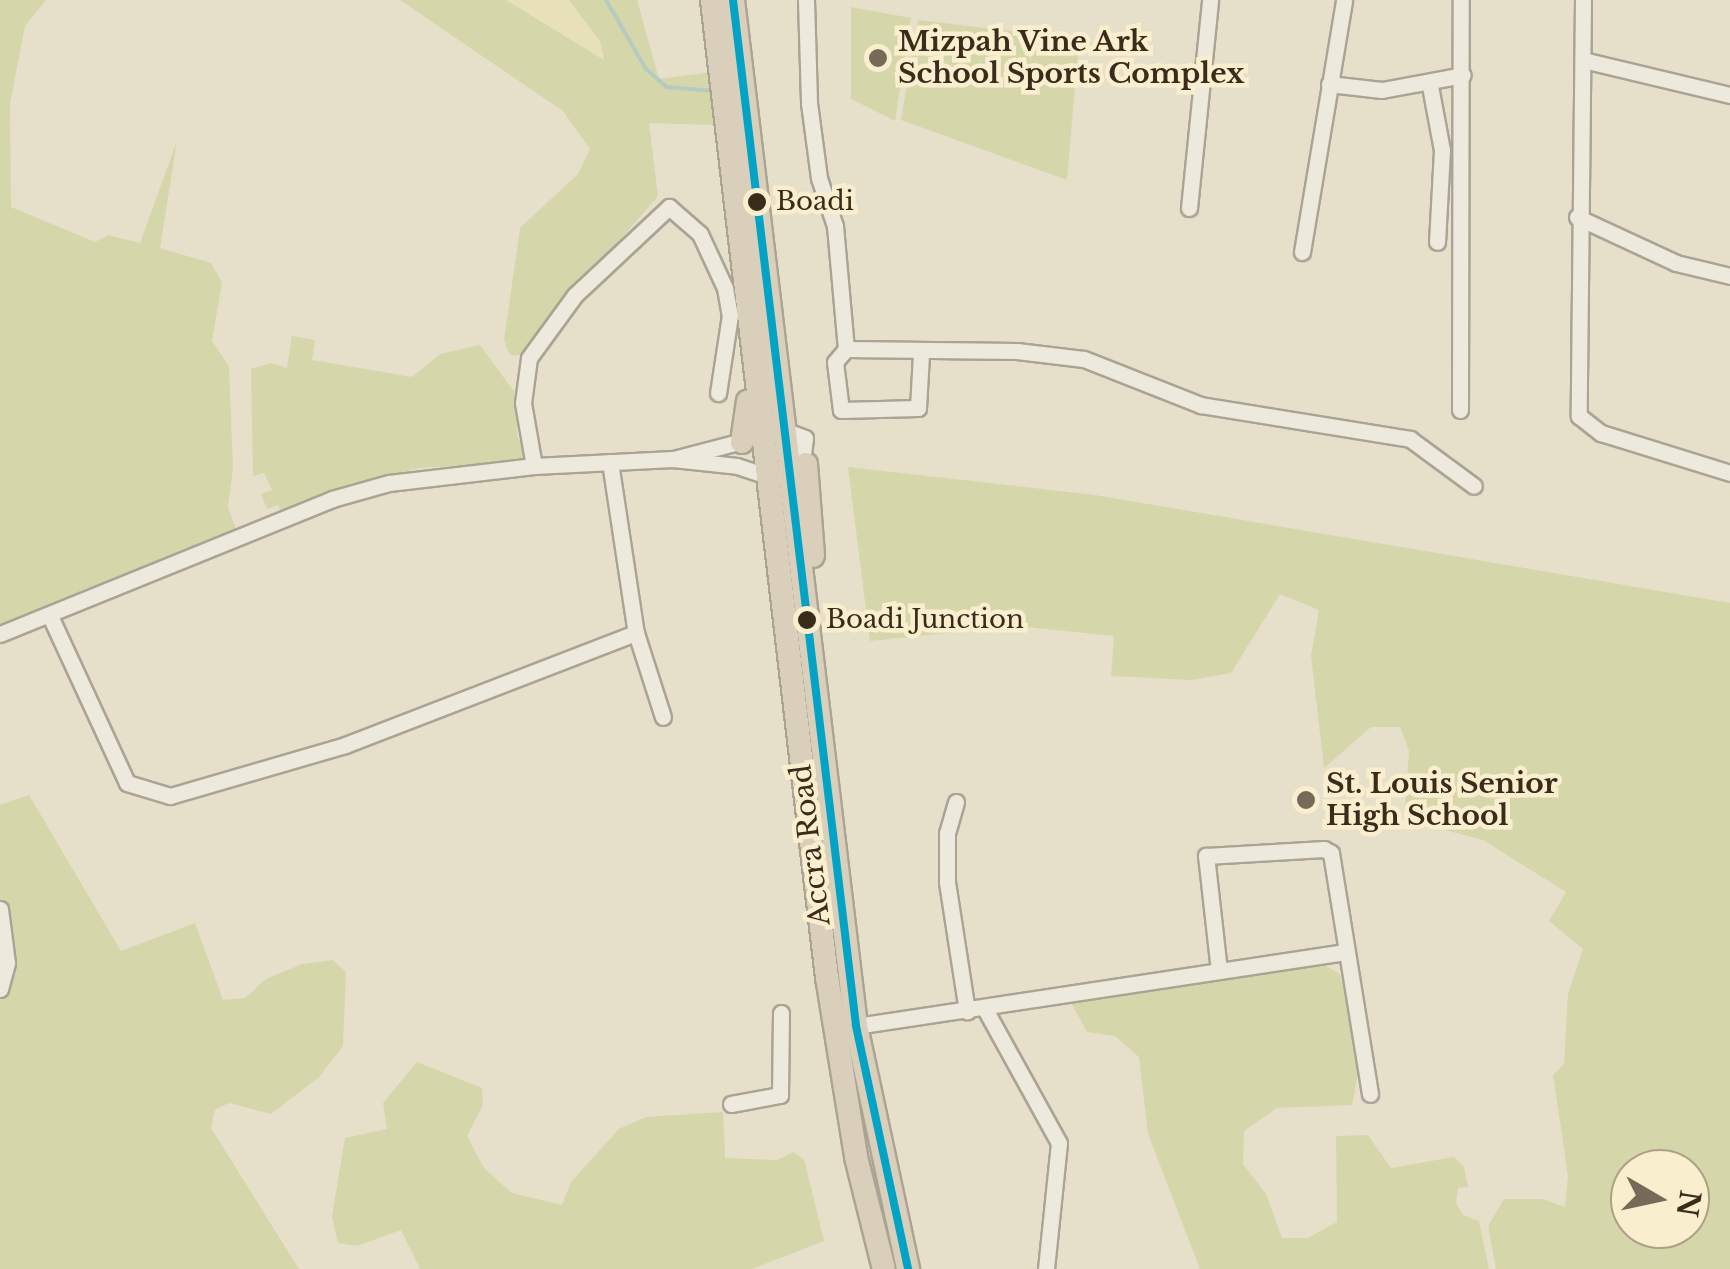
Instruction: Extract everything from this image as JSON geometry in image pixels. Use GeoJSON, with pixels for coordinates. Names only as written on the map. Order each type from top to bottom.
{"type":"FeatureCollection","features":[{"type":"Feature","properties":{"kind":"highway","name":"Accra Road"},"geometry":{"type":"LineString","coordinates":[[712,0],[763,433],[788,474],[856,1026],[908,1269]]}},
{"type":"Feature","properties":{"kind":"highway","name":"Accra Road"},"geometry":{"type":"LineString","coordinates":[[733,0],[763,433]]}},
{"type":"Feature","properties":{"kind":"highway","name":"Accra Road"},"geometry":{"type":"LineString","coordinates":[[788,474],[840,1068],[884,1269]]}},
{"type":"Feature","properties":{"kind":"street"},"geometry":{"type":"LineString","coordinates":[[806,0],[809,102],[819,178],[835,226],[846,349],[835,362],[841,410],[918,408],[921,354]]}},
{"type":"Feature","properties":{"kind":"street"},"geometry":{"type":"LineString","coordinates":[[1189,208],[1210,0]]}},
{"type":"Feature","properties":{"kind":"street"},"geometry":{"type":"LineString","coordinates":[[1302,252],[1344,0]]}},
{"type":"Feature","properties":{"kind":"street"},"geometry":{"type":"LineString","coordinates":[[1460,410],[1461,0]]}},
{"type":"Feature","properties":{"kind":"street"},"geometry":{"type":"LineString","coordinates":[[1584,0],[1578,218],[1579,416],[1601,433],[1730,473]]}},
{"type":"Feature","properties":{"kind":"street"},"geometry":{"type":"LineString","coordinates":[[1583,60],[1730,94]]}},
{"type":"Feature","properties":{"kind":"street"},"geometry":{"type":"LineString","coordinates":[[1329,84],[1382,90],[1430,86],[1463,76]]}},
{"type":"Feature","properties":{"kind":"street"},"geometry":{"type":"LineString","coordinates":[[1430,86],[1443,184],[1436,242]]}},
{"type":"Feature","properties":{"kind":"street"},"geometry":{"type":"LineString","coordinates":[[534,466],[523,404],[529,358],[575,295],[668,207],[700,234],[725,288],[730,316],[718,393]]}},
{"type":"Feature","properties":{"kind":"street"},"geometry":{"type":"LineString","coordinates":[[1578,218],[1676,263],[1730,276]]}},
{"type":"Feature","properties":{"kind":"street"},"geometry":{"type":"LineString","coordinates":[[846,349],[921,354],[1017,351],[1084,359],[1201,405],[1410,439],[1474,486]]}},
{"type":"Feature","properties":{"kind":"street"},"geometry":{"type":"LineString","coordinates":[[673,460],[763,433]]}},
{"type":"Feature","properties":{"kind":"street"},"geometry":{"type":"LineString","coordinates":[[0,634],[332,498],[389,484],[534,466],[673,460],[788,474]]}},
{"type":"Feature","properties":{"kind":"street"},"geometry":{"type":"LineString","coordinates":[[610,462],[636,632],[663,717]]}},
{"type":"Feature","properties":{"kind":"street"},"geometry":{"type":"LineString","coordinates":[[50,616],[127,782],[170,796],[345,744],[636,632]]}},
{"type":"Feature","properties":{"kind":"street"},"geometry":{"type":"LineString","coordinates":[[956,802],[947,833],[946,882],[967,1012]]}},
{"type":"Feature","properties":{"kind":"street"},"geometry":{"type":"LineString","coordinates":[[1218,971],[1204,860],[1211,854],[1324,848],[1331,854],[1370,1094]]}},
{"type":"Feature","properties":{"kind":"street"},"geometry":{"type":"LineString","coordinates":[[0,908],[7,963],[0,989]]}},
{"type":"Feature","properties":{"kind":"street"},"geometry":{"type":"LineString","coordinates":[[856,1026],[1344,952]]}},
{"type":"Feature","properties":{"kind":"street"},"geometry":{"type":"LineString","coordinates":[[985,1008],[1059,1143],[1046,1269]]}},
{"type":"Feature","properties":{"kind":"street"},"geometry":{"type":"LineString","coordinates":[[731,1104],[780,1095],[781,1013]]}},
{"type":"Feature","properties":{"kind":"shaded area"},"geometry":{"type":"Polygon","coordinates":[[[506,0],[569,0],[600,41],[605,61],[506,0]]]}},
{"type":"Feature","properties":{"kind":"green space"},"geometry":{"type":"Polygon","coordinates":[[[0,0],[46,0],[25,26],[10,104],[11,207],[95,242],[108,235],[140,243],[177,141],[160,248],[211,263],[222,282],[212,341],[229,366],[233,469],[228,507],[237,533],[0,624],[0,0]]]}},
{"type":"Feature","properties":{"kind":"green space"},"geometry":{"type":"Polygon","coordinates":[[[400,0],[506,0],[604,60],[600,41],[569,0],[637,0],[659,79],[712,72],[715,125],[649,123],[658,196],[521,355],[510,355],[504,340],[520,228],[578,174],[590,149],[563,111],[400,0]]]}},
{"type":"Feature","properties":{"kind":"green space","name":"Mizpah Vine Ark School Sports Complex"},"geometry":{"type":"Polygon","coordinates":[[[851,7],[911,18],[895,121],[851,99],[851,7]]]}},
{"type":"Feature","properties":{"kind":"green space"},"geometry":{"type":"Polygon","coordinates":[[[918,20],[1079,39],[1067,180],[901,120],[918,20]]]}},
{"type":"Feature","properties":{"kind":"green space"},"geometry":{"type":"Polygon","coordinates":[[[292,336],[315,340],[312,360],[412,377],[440,354],[480,345],[515,393],[518,439],[528,449],[528,461],[419,468],[350,485],[281,513],[278,505],[267,509],[261,494],[272,490],[264,473],[253,476],[251,369],[271,363],[287,368],[292,336]]]}},
{"type":"Feature","properties":{"kind":"green space"},"geometry":{"type":"Polygon","coordinates":[[[848,467],[1095,495],[1730,603],[1730,1269],[1496,1269],[1488,1226],[1504,1199],[1542,1199],[1565,1207],[1568,1176],[1553,1075],[1564,1064],[1568,994],[1583,949],[1549,921],[1566,892],[1483,840],[1422,824],[1405,807],[1409,751],[1400,727],[1371,727],[1324,768],[1311,656],[1319,610],[1280,594],[1231,673],[1191,680],[1111,676],[1114,636],[1017,626],[870,641],[848,467]]]}},
{"type":"Feature","properties":{"kind":"green space"},"geometry":{"type":"Polygon","coordinates":[[[29,795],[121,951],[195,923],[223,1000],[245,998],[266,979],[302,964],[333,960],[346,972],[343,1046],[319,1077],[271,1114],[229,1103],[215,1110],[211,1128],[299,1269],[0,1269],[0,805],[29,795]]]}},
{"type":"Feature","properties":{"kind":"green space"},"geometry":{"type":"Polygon","coordinates":[[[1319,962],[1340,974],[1360,1062],[1352,1105],[1277,1108],[1244,1131],[1243,1164],[1266,1194],[1282,1238],[1308,1238],[1337,1222],[1336,1136],[1368,1135],[1391,1168],[1454,1157],[1464,1167],[1468,1187],[1458,1188],[1456,1203],[1463,1215],[1479,1221],[1489,1269],[1200,1269],[1148,1134],[1139,1057],[1115,1036],[1087,1032],[1070,1001],[1319,962]]]}},
{"type":"Feature","properties":{"kind":"green space"},"geometry":{"type":"Polygon","coordinates":[[[417,1062],[482,1088],[483,1105],[467,1136],[484,1168],[512,1193],[562,1205],[571,1182],[619,1129],[646,1117],[723,1112],[725,1158],[777,1160],[793,1152],[804,1159],[824,1241],[752,1269],[420,1269],[401,1230],[357,1246],[338,1243],[332,1216],[345,1138],[387,1129],[383,1103],[417,1062]]]}},
{"type":"Feature","properties":{"kind":"waterway"},"geometry":{"type":"LineString","coordinates":[[606,0],[646,69],[667,87],[715,91]]}},
{"type":"Feature","properties":{"kind":"transit line"},"geometry":{"type":"LineString","coordinates":[[733,0],[856,1026],[908,1269]]}},
{"type":"Feature","properties":{"kind":"place","name":"Mizpah Vine Ark School Sports Complex"},"geometry":{"type":"Point","coordinates":[878,58]}},
{"type":"Feature","properties":{"kind":"place","name":"Boadi"},"geometry":{"type":"Point","coordinates":[757,202]}},
{"type":"Feature","properties":{"kind":"place","name":"Boadi Junction"},"geometry":{"type":"Point","coordinates":[807,620]}},
{"type":"Feature","properties":{"kind":"place","name":"St. Louis Senior High School"},"geometry":{"type":"Point","coordinates":[1306,800]}}]}
